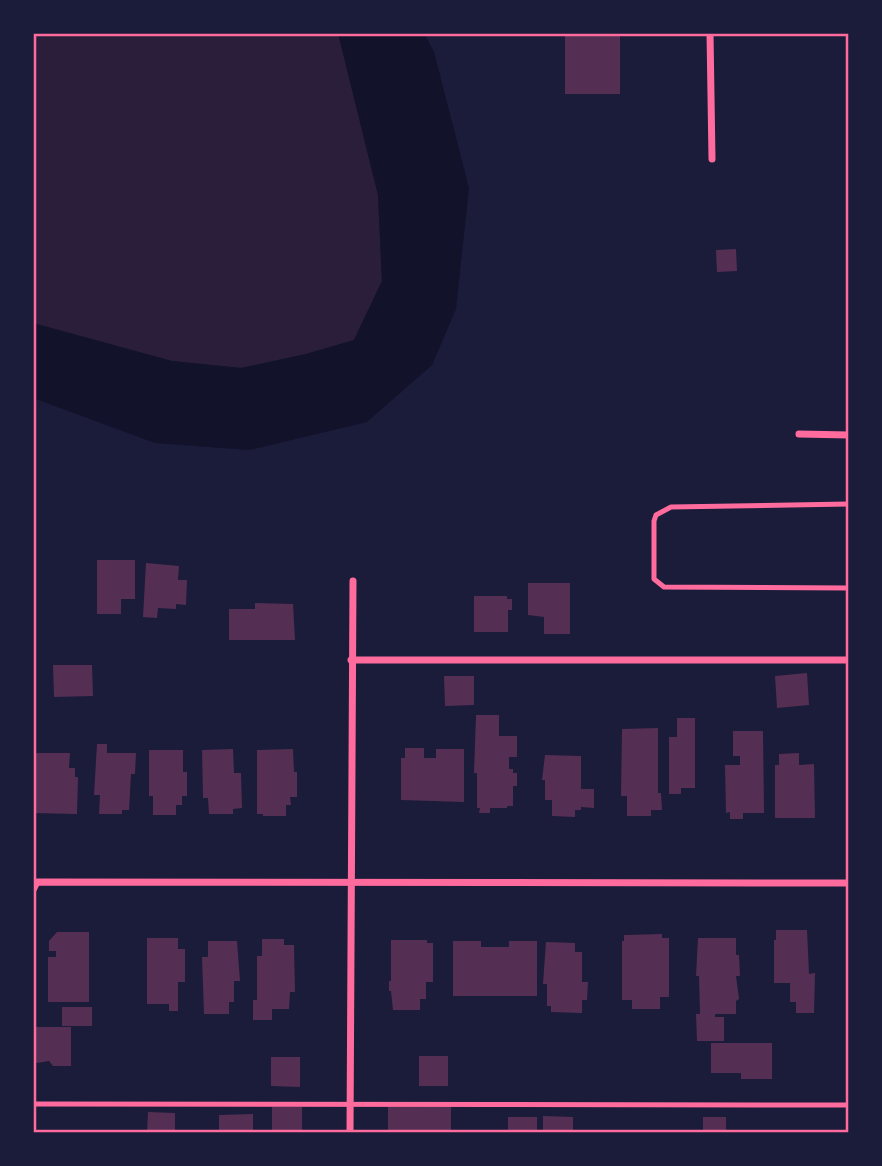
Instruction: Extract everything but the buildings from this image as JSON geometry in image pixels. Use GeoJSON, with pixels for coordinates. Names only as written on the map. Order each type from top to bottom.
{"type":"FeatureCollection","features":[{"type":"Feature","properties":{"kind":"street"},"geometry":{"type":"LineString","coordinates":[[710,33],[712,159]]}},
{"type":"Feature","properties":{"kind":"street"},"geometry":{"type":"LineString","coordinates":[[799,434],[849,435]]}},
{"type":"Feature","properties":{"kind":"street"},"geometry":{"type":"LineString","coordinates":[[350,1133],[353,580]]}},
{"type":"Feature","properties":{"kind":"street"},"geometry":{"type":"LineString","coordinates":[[351,660],[849,660]]}},
{"type":"Feature","properties":{"kind":"street"},"geometry":{"type":"LineString","coordinates":[[35,886],[351,882],[849,883]]}},
{"type":"Feature","properties":{"kind":"lane"},"geometry":{"type":"LineString","coordinates":[[849,504],[671,508],[656,515],[654,521],[654,579],[663,587],[849,588]]}},
{"type":"Feature","properties":{"kind":"lane"},"geometry":{"type":"LineString","coordinates":[[33,1104],[849,1105]]}},
{"type":"Feature","properties":{"kind":"shaded area"},"geometry":{"type":"Polygon","coordinates":[[[33,33],[338,33],[378,195],[382,281],[354,340],[241,368],[172,361],[33,323],[33,33]]]}},
{"type":"Feature","properties":{"kind":"shaded area"},"geometry":{"type":"Polygon","coordinates":[[[338,33],[424,33],[434,52],[469,188],[456,309],[432,365],[367,422],[250,450],[155,443],[33,398],[33,323],[172,361],[241,368],[354,340],[382,281],[378,195],[338,33]]]}}]}
